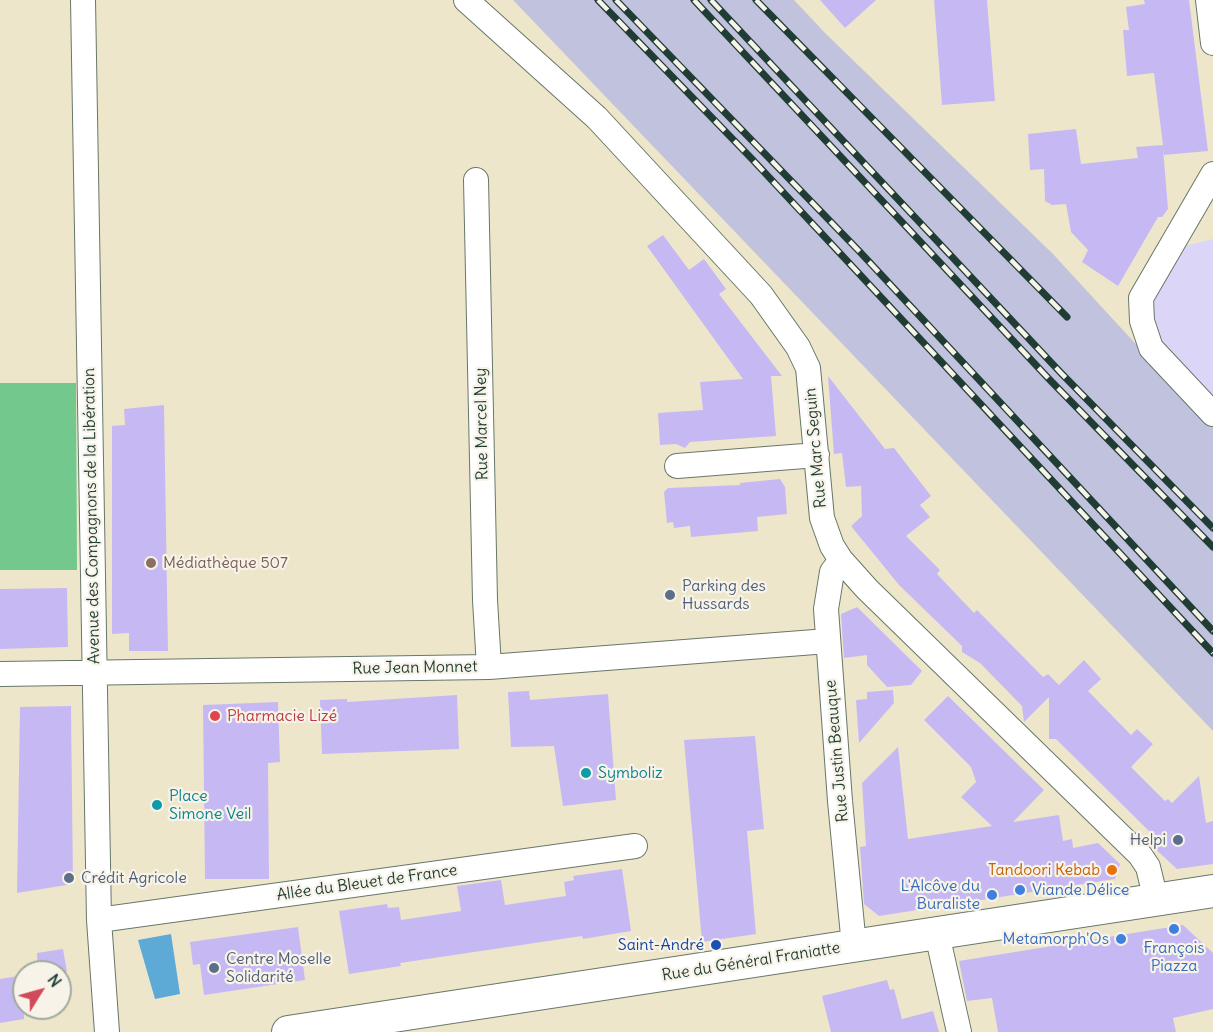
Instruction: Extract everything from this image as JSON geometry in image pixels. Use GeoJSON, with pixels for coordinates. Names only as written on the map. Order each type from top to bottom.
{"type":"FeatureCollection","features":[{"type":"Feature","properties":{"kind":"main road","name":"Rue du Général Franiatte"},"geometry":{"type":"LineString","coordinates":[[288,1032],[1213,891]]}},
{"type":"Feature","properties":{"kind":"street","name":"Avenue des Compagnons de la Libération"},"geometry":{"type":"LineString","coordinates":[[83,0],[99,920],[107,1032]]}},
{"type":"Feature","properties":{"kind":"street","name":"Rue Marc Seguin"},"geometry":{"type":"LineString","coordinates":[[466,0],[597,118],[761,295],[798,347],[808,368],[822,518],[832,546],[876,597],[1140,855],[1148,867],[1156,900]]}},
{"type":"Feature","properties":{"kind":"street"},"geometry":{"type":"LineString","coordinates":[[1208,0],[1213,43]]}},
{"type":"Feature","properties":{"kind":"street"},"geometry":{"type":"LineString","coordinates":[[1213,174],[1141,298],[1142,321],[1151,348],[1213,414]]}},
{"type":"Feature","properties":{"kind":"street","name":"Rue Marcel Ney"},"geometry":{"type":"LineString","coordinates":[[476,180],[485,600],[489,667]]}},
{"type":"Feature","properties":{"kind":"street"},"geometry":{"type":"LineString","coordinates":[[677,466],[817,455]]}},
{"type":"Feature","properties":{"kind":"street","name":"Rue Justin Beauque"},"geometry":{"type":"LineString","coordinates":[[842,560],[832,572],[828,585],[826,609],[854,946]]}},
{"type":"Feature","properties":{"kind":"street","name":"Rue Jean Monnet"},"geometry":{"type":"LineString","coordinates":[[0,674],[489,667],[828,641]]}},
{"type":"Feature","properties":{"kind":"street","name":"Allée du Bleuet de France"},"geometry":{"type":"LineString","coordinates":[[99,920],[635,846]]}},
{"type":"Feature","properties":{"kind":"street"},"geometry":{"type":"LineString","coordinates":[[937,934],[959,1032]]}},
{"type":"Feature","properties":{"kind":"shaded area"},"geometry":{"type":"Polygon","coordinates":[[[513,0],[794,0],[825,33],[1053,254],[1213,428],[1213,731],[513,0]]]}},
{"type":"Feature","properties":{"kind":"shaded area"},"geometry":{"type":"Polygon","coordinates":[[[1213,239],[1213,407],[1155,346],[1148,298],[1177,248],[1213,239]]]}},
{"type":"Feature","properties":{"kind":"green space"},"geometry":{"type":"Polygon","coordinates":[[[0,383],[76,383],[77,570],[0,570],[0,383]]]}},
{"type":"Feature","properties":{"kind":"water"},"geometry":{"type":"Polygon","coordinates":[[[171,934],[180,994],[155,999],[138,940],[171,934]]]}},
{"type":"Feature","properties":{"kind":"building"},"geometry":{"type":"Polygon","coordinates":[[[820,0],[876,0],[845,28],[820,0]]]}},
{"type":"Feature","properties":{"kind":"building"},"geometry":{"type":"Polygon","coordinates":[[[934,0],[987,0],[995,101],[942,105],[934,0]]]}},
{"type":"Feature","properties":{"kind":"building"},"geometry":{"type":"Polygon","coordinates":[[[1144,0],[1189,0],[1208,151],[1164,155],[1163,148],[1168,209],[1162,217],[1158,217],[1118,286],[1082,262],[1088,250],[1071,232],[1066,204],[1052,205],[1045,201],[1044,169],[1030,170],[1028,134],[1076,129],[1081,164],[1138,158],[1136,147],[1163,145],[1154,73],[1127,76],[1123,30],[1129,30],[1126,7],[1145,4],[1144,0]]]}},
{"type":"Feature","properties":{"kind":"building"},"geometry":{"type":"Polygon","coordinates":[[[663,235],[689,270],[704,259],[726,289],[719,294],[782,376],[771,376],[776,436],[690,442],[685,448],[676,444],[660,445],[658,413],[703,410],[700,382],[743,379],[647,246],[663,235]]]}},
{"type":"Feature","properties":{"kind":"building"},"geometry":{"type":"Polygon","coordinates":[[[828,376],[885,449],[894,448],[931,496],[920,505],[930,517],[906,536],[940,570],[937,574],[974,613],[977,610],[1043,677],[1048,674],[1059,685],[1084,660],[1101,679],[1088,691],[1131,735],[1137,729],[1153,744],[1131,767],[1165,801],[1168,799],[1172,803],[1199,776],[1206,823],[1213,821],[1213,864],[1177,869],[1151,845],[1157,839],[1056,739],[1049,739],[1049,697],[1024,722],[1022,706],[980,663],[962,652],[962,646],[899,585],[851,526],[862,516],[861,486],[846,487],[842,453],[834,454],[828,376]]]}},
{"type":"Feature","properties":{"kind":"building"},"geometry":{"type":"Polygon","coordinates":[[[164,405],[168,651],[129,651],[129,633],[112,634],[112,426],[125,425],[124,409],[164,405]]]}},
{"type":"Feature","properties":{"kind":"building"},"geometry":{"type":"Polygon","coordinates":[[[780,479],[785,487],[787,514],[757,517],[758,531],[691,537],[690,526],[674,528],[673,522],[667,523],[664,492],[668,488],[740,485],[740,483],[780,479]]]}},
{"type":"Feature","properties":{"kind":"building"},"geometry":{"type":"Polygon","coordinates":[[[67,588],[68,647],[0,649],[0,589],[67,588]]]}},
{"type":"Feature","properties":{"kind":"building"},"geometry":{"type":"Polygon","coordinates":[[[857,607],[922,671],[911,685],[887,687],[867,665],[867,655],[844,658],[841,614],[857,607]]]}},
{"type":"Feature","properties":{"kind":"building"},"geometry":{"type":"Polygon","coordinates":[[[893,690],[894,703],[859,743],[856,700],[867,699],[867,692],[893,690]]]}},
{"type":"Feature","properties":{"kind":"building","name":"Symboliz"},"geometry":{"type":"Polygon","coordinates":[[[529,691],[530,700],[608,694],[616,800],[563,806],[554,746],[511,747],[508,692],[529,691]]]}},
{"type":"Feature","properties":{"kind":"building"},"geometry":{"type":"Polygon","coordinates":[[[457,695],[459,749],[322,754],[320,700],[347,699],[347,702],[457,695]]]}},
{"type":"Feature","properties":{"kind":"building"},"geometry":{"type":"Polygon","coordinates":[[[948,696],[1044,790],[1013,822],[1059,815],[1063,841],[1072,839],[1073,848],[1098,843],[1120,864],[1115,879],[879,916],[864,904],[860,847],[866,846],[862,783],[898,747],[908,839],[992,826],[961,797],[976,782],[971,767],[924,720],[948,696]]]}},
{"type":"Feature","properties":{"kind":"building"},"geometry":{"type":"Polygon","coordinates":[[[278,702],[280,762],[268,763],[269,879],[205,879],[203,705],[278,702]]]}},
{"type":"Feature","properties":{"kind":"building"},"geometry":{"type":"Polygon","coordinates":[[[71,706],[73,884],[17,893],[20,707],[71,706]]]}},
{"type":"Feature","properties":{"kind":"building"},"geometry":{"type":"Polygon","coordinates":[[[755,736],[764,829],[747,831],[756,934],[702,942],[684,740],[755,736]]]}},
{"type":"Feature","properties":{"kind":"building"},"geometry":{"type":"Polygon","coordinates":[[[622,869],[631,931],[400,963],[401,966],[349,974],[339,911],[387,904],[388,908],[399,907],[401,920],[461,911],[457,886],[501,880],[505,905],[566,896],[564,882],[574,880],[573,876],[622,869]]]}},
{"type":"Feature","properties":{"kind":"building"},"geometry":{"type":"Polygon","coordinates":[[[1183,925],[1213,953],[1213,1009],[1173,1018],[1176,1032],[998,1032],[992,998],[967,1001],[959,961],[1183,925]]]}},
{"type":"Feature","properties":{"kind":"building"},"geometry":{"type":"Polygon","coordinates":[[[298,927],[305,980],[204,995],[200,964],[193,965],[190,942],[298,927]]]}},
{"type":"Feature","properties":{"kind":"building"},"geometry":{"type":"Polygon","coordinates":[[[63,949],[65,960],[37,960],[37,953],[63,949]]]}},
{"type":"Feature","properties":{"kind":"building"},"geometry":{"type":"Polygon","coordinates":[[[12,977],[12,1020],[18,1020],[0,1023],[0,979],[12,977]]]}},
{"type":"Feature","properties":{"kind":"building"},"geometry":{"type":"Polygon","coordinates":[[[887,980],[890,990],[894,989],[902,1019],[933,1011],[939,1032],[831,1032],[822,996],[887,980]]]}},
{"type":"Feature","properties":{"kind":"railway"},"geometry":{"type":"LineString","coordinates":[[598,0],[752,159],[1213,653]]}},
{"type":"Feature","properties":{"kind":"railway"},"geometry":{"type":"LineString","coordinates":[[616,0],[860,252],[1213,631]]}},
{"type":"Feature","properties":{"kind":"railway"},"geometry":{"type":"LineString","coordinates":[[694,0],[1049,379],[1213,547]]}},
{"type":"Feature","properties":{"kind":"railway"},"geometry":{"type":"LineString","coordinates":[[711,0],[1061,373],[1213,528]]}},
{"type":"Feature","properties":{"kind":"railway"},"geometry":{"type":"LineString","coordinates":[[756,0],[1067,317]]}},
{"type":"Feature","properties":{"kind":"place","name":"Médiathèque 507"},"geometry":{"type":"Point","coordinates":[151,563]}},
{"type":"Feature","properties":{"kind":"place","name":"Parking des Hussards"},"geometry":{"type":"Point","coordinates":[670,595]}},
{"type":"Feature","properties":{"kind":"place","name":"Pharmacie Lizé"},"geometry":{"type":"Point","coordinates":[215,716]}},
{"type":"Feature","properties":{"kind":"place","name":"Symboliz"},"geometry":{"type":"Point","coordinates":[586,773]}},
{"type":"Feature","properties":{"kind":"place","name":"Place Simone Veil"},"geometry":{"type":"Point","coordinates":[157,805]}},
{"type":"Feature","properties":{"kind":"place","name":"Helpi"},"geometry":{"type":"Point","coordinates":[1178,840]}},
{"type":"Feature","properties":{"kind":"place","name":"Tandoori Kebab"},"geometry":{"type":"Point","coordinates":[1112,870]}},
{"type":"Feature","properties":{"kind":"place","name":"Crédit Agricole"},"geometry":{"type":"Point","coordinates":[69,878]}},
{"type":"Feature","properties":{"kind":"place","name":"Viande Délice"},"geometry":{"type":"Point","coordinates":[1020,890]}},
{"type":"Feature","properties":{"kind":"place","name":"L'Alcôve du Buraliste"},"geometry":{"type":"Point","coordinates":[992,895]}},
{"type":"Feature","properties":{"kind":"place","name":"François Piazza"},"geometry":{"type":"Point","coordinates":[1174,929]}},
{"type":"Feature","properties":{"kind":"place","name":"Metamorph'Os"},"geometry":{"type":"Point","coordinates":[1121,939]}},
{"type":"Feature","properties":{"kind":"place","name":"Saint-André"},"geometry":{"type":"Point","coordinates":[716,945]}},
{"type":"Feature","properties":{"kind":"place","name":"Centre Moselle Solidarité"},"geometry":{"type":"Point","coordinates":[214,968]}}]}
